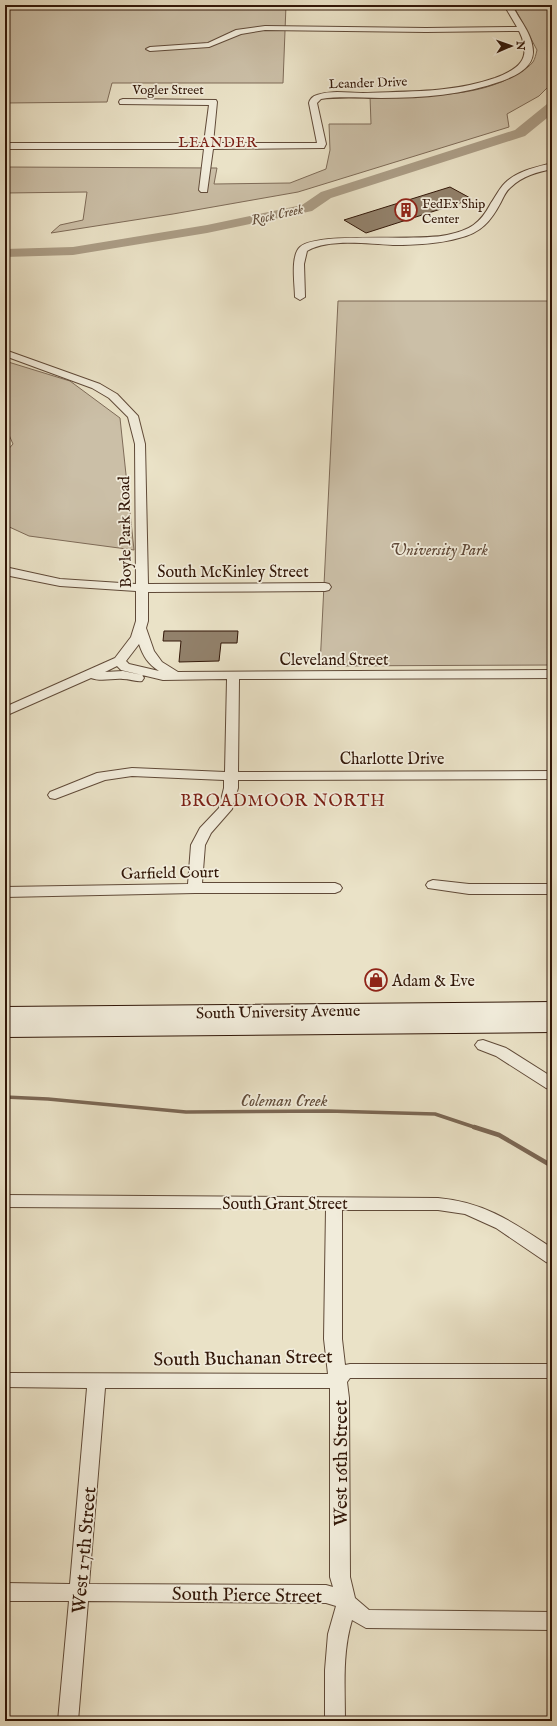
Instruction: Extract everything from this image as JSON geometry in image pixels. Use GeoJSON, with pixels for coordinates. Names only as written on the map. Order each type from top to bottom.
{"type":"FeatureCollection","features":[{"type":"Feature","properties":{"kind":"main road","name":"South University Avenue"},"geometry":{"type":"LineString","coordinates":[[5,1014],[552,1009]]}},
{"type":"Feature","properties":{"kind":"main road","name":"South University Avenue"},"geometry":{"type":"LineString","coordinates":[[5,1029],[552,1024]]}},
{"type":"Feature","properties":{"kind":"street","name":"Leander Drive"},"geometry":{"type":"LineString","coordinates":[[5,146],[321,146],[322,144],[313,103],[314,100],[318,98],[449,92],[470,89],[513,74],[522,67],[529,54],[528,44],[522,29],[508,5]]}},
{"type":"Feature","properties":{"kind":"street"},"geometry":{"type":"LineString","coordinates":[[150,49],[203,46],[221,41],[239,32],[265,28],[426,30],[522,29]]}},
{"type":"Feature","properties":{"kind":"street","name":"Vogler Street"},"geometry":{"type":"LineString","coordinates":[[123,102],[213,102],[210,146]]}},
{"type":"Feature","properties":{"kind":"street"},"geometry":{"type":"LineString","coordinates":[[204,190],[210,146]]}},
{"type":"Feature","properties":{"kind":"street"},"geometry":{"type":"LineString","coordinates":[[300,297],[299,258],[301,251],[311,245],[338,242],[436,240],[465,234],[478,228],[487,221],[501,193],[508,185],[528,172],[552,166]]}},
{"type":"Feature","properties":{"kind":"street","name":"Boyle Park Road"},"geometry":{"type":"LineString","coordinates":[[5,352],[96,386],[113,396],[133,416],[140,444],[142,588],[141,630],[132,646],[119,661],[5,712]]}},
{"type":"Feature","properties":{"kind":"street","name":"South McKinley Street"},"geometry":{"type":"LineString","coordinates":[[5,571],[45,581],[79,586],[142,588],[325,587]]}},
{"type":"Feature","properties":{"kind":"street"},"geometry":{"type":"LineString","coordinates":[[141,630],[150,658],[158,666],[178,676]]}},
{"type":"Feature","properties":{"kind":"street","name":"Cleveland Street"},"geometry":{"type":"LineString","coordinates":[[119,661],[125,666],[163,676],[233,677],[552,674]]}},
{"type":"Feature","properties":{"kind":"street"},"geometry":{"type":"LineString","coordinates":[[80,678],[123,675],[146,679],[163,676]]}},
{"type":"Feature","properties":{"kind":"street"},"geometry":{"type":"LineString","coordinates":[[196,888],[198,845],[205,831],[225,809],[231,788],[233,677]]}},
{"type":"Feature","properties":{"kind":"street","name":"Charlotte Drive"},"geometry":{"type":"LineString","coordinates":[[55,795],[102,776],[126,773],[231,776],[552,775]]}},
{"type":"Feature","properties":{"kind":"street"},"geometry":{"type":"LineString","coordinates":[[433,885],[469,889],[552,889]]}},
{"type":"Feature","properties":{"kind":"street","name":"Garfield Court"},"geometry":{"type":"LineString","coordinates":[[5,892],[196,888],[335,888]]}},
{"type":"Feature","properties":{"kind":"street"},"geometry":{"type":"LineString","coordinates":[[483,1045],[504,1047],[552,1084]]}},
{"type":"Feature","properties":{"kind":"street","name":"South Grant Street"},"geometry":{"type":"LineString","coordinates":[[5,1201],[438,1204],[469,1209],[502,1224],[552,1257]]}},
{"type":"Feature","properties":{"kind":"street","name":"West 16th Street"},"geometry":{"type":"LineString","coordinates":[[334,1203],[333,1339],[340,1398],[340,1577],[347,1603]]}},
{"type":"Feature","properties":{"kind":"street","name":"South Buchanan Street"},"geometry":{"type":"LineString","coordinates":[[5,1380],[338,1381],[344,1373],[350,1371],[552,1371]]}},
{"type":"Feature","properties":{"kind":"street","name":"West 17th Street"},"geometry":{"type":"LineString","coordinates":[[68,1721],[97,1380]]}},
{"type":"Feature","properties":{"kind":"street","name":"South Pierce Street"},"geometry":{"type":"LineString","coordinates":[[5,1592],[326,1594],[338,1597],[347,1603],[360,1616],[374,1619],[552,1621]]}},
{"type":"Feature","properties":{"kind":"street"},"geometry":{"type":"LineString","coordinates":[[335,1721],[335,1670],[338,1634],[347,1603]]}},
{"type":"Feature","properties":{"kind":"green space"},"geometry":{"type":"Polygon","coordinates":[[[5,5],[286,5],[283,83],[112,83],[107,102],[5,103],[5,5]]]}},
{"type":"Feature","properties":{"kind":"green space"},"geometry":{"type":"Polygon","coordinates":[[[513,5],[549,5],[552,8],[552,83],[539,96],[507,114],[509,127],[298,192],[173,214],[51,233],[60,225],[83,220],[87,192],[5,193],[5,167],[217,168],[214,184],[290,183],[326,169],[330,150],[329,124],[371,124],[370,96],[427,95],[465,92],[502,82],[521,72],[532,64],[537,50],[513,5]]]}},
{"type":"Feature","properties":{"kind":"green space","name":"University Park"},"geometry":{"type":"Polygon","coordinates":[[[338,301],[552,301],[552,665],[320,666],[338,301]]]}},
{"type":"Feature","properties":{"kind":"green space"},"geometry":{"type":"Polygon","coordinates":[[[5,361],[70,381],[120,418],[134,550],[29,536],[5,525],[5,453],[13,444],[5,426],[5,361]]]}},
{"type":"Feature","properties":{"kind":"building","name":"FedEx Ship Center"},"geometry":{"type":"Polygon","coordinates":[[[450,187],[472,199],[366,233],[344,220],[450,187]]]}},
{"type":"Feature","properties":{"kind":"building"},"geometry":{"type":"Polygon","coordinates":[[[164,631],[238,631],[237,643],[221,643],[219,661],[179,662],[181,641],[163,641],[164,631]]]}},
{"type":"Feature","properties":{"kind":"waterway","name":"Rock Creek"},"geometry":{"type":"LineString","coordinates":[[5,253],[73,251],[207,229],[307,208],[326,195],[520,133],[552,107]]}},
{"type":"Feature","properties":{"kind":"waterway","name":"Coleman Creek"},"geometry":{"type":"LineString","coordinates":[[5,1097],[48,1099],[186,1112],[328,1111],[435,1114],[474,1127]]}},
{"type":"Feature","properties":{"kind":"waterway","name":"Coleman Creek"},"geometry":{"type":"LineString","coordinates":[[474,1127],[499,1135],[552,1166]]}},
{"type":"Feature","properties":{"kind":"place","name":"FedEx Ship Center"},"geometry":{"type":"Point","coordinates":[406,210]}},
{"type":"Feature","properties":{"kind":"place","name":"Adam & Eve"},"geometry":{"type":"Point","coordinates":[376,980]}},
{"type":"Feature","properties":{"kind":"district","name":"LEANDER"},"geometry":{"type":"Point","coordinates":[218,142]}},
{"type":"Feature","properties":{"kind":"district","name":"BROADMOOR NORTH"},"geometry":{"type":"Point","coordinates":[283,800]}}]}
